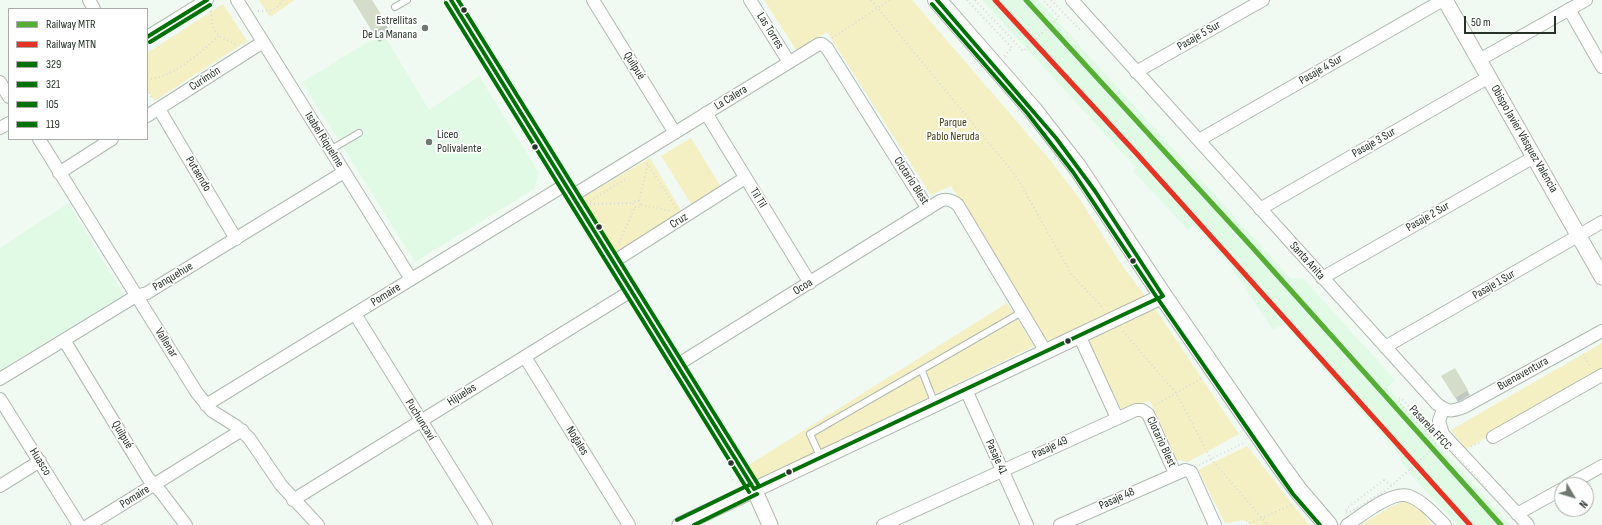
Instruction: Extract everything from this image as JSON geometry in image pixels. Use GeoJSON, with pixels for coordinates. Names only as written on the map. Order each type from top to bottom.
{"type":"FeatureCollection","features":[{"type":"Feature","properties":{"kind":"main road"},"geometry":{"type":"LineString","coordinates":[[937,0],[1033,110],[1078,168],[1163,296],[1288,477],[1328,525]]}},
{"type":"Feature","properties":{"kind":"street","name":"Isabel Riquelme"},"geometry":{"type":"LineString","coordinates":[[237,0],[410,279]]}},
{"type":"Feature","properties":{"kind":"street"},"geometry":{"type":"LineString","coordinates":[[451,0],[754,489],[770,525]]}},
{"type":"Feature","properties":{"kind":"street","name":"Quilpué"},"geometry":{"type":"LineString","coordinates":[[593,0],[675,133]]}},
{"type":"Feature","properties":{"kind":"street","name":"Las Torres"},"geometry":{"type":"LineString","coordinates":[[750,0],[789,62]]}},
{"type":"Feature","properties":{"kind":"street","name":"Pasaje 5 Sur"},"geometry":{"type":"LineString","coordinates":[[1136,72],[1263,0]]}},
{"type":"Feature","properties":{"kind":"street","name":"Obispo Javier Vásquez Valencia"},"geometry":{"type":"LineString","coordinates":[[1444,0],[1602,277]]}},
{"type":"Feature","properties":{"kind":"street","name":"Pasaje 4 Sur"},"geometry":{"type":"LineString","coordinates":[[1199,140],[1444,0]]}},
{"type":"Feature","properties":{"kind":"street"},"geometry":{"type":"LineString","coordinates":[[1479,60],[1586,0]]}},
{"type":"Feature","properties":{"kind":"street","name":"Santa Anita"},"geometry":{"type":"LineString","coordinates":[[1076,1],[1136,72],[1322,278],[1443,409]]}},
{"type":"Feature","properties":{"kind":"street"},"geometry":{"type":"LineString","coordinates":[[148,36],[209,4]]}},
{"type":"Feature","properties":{"kind":"street"},"geometry":{"type":"LineString","coordinates":[[1569,9],[1602,67]]}},
{"type":"Feature","properties":{"kind":"street","name":"Curimón"},"geometry":{"type":"LineString","coordinates":[[148,115],[263,42]]}},
{"type":"Feature","properties":{"kind":"street","name":"La Calera"},"geometry":{"type":"LineString","coordinates":[[572,196],[816,45],[822,44]]}},
{"type":"Feature","properties":{"kind":"street","name":"Clotario Blest"},"geometry":{"type":"LineString","coordinates":[[822,44],[827,48],[928,209],[943,200],[950,200],[958,205],[1046,352]]}},
{"type":"Feature","properties":{"kind":"street","name":"Pasaje 3 Sur"},"geometry":{"type":"LineString","coordinates":[[1260,209],[1489,77]]}},
{"type":"Feature","properties":{"kind":"street"},"geometry":{"type":"LineString","coordinates":[[0,82],[8,94]]}},
{"type":"Feature","properties":{"kind":"street","name":"Putaendo"},"geometry":{"type":"LineString","coordinates":[[159,108],[236,239]]}},
{"type":"Feature","properties":{"kind":"street","name":"Til Til"},"geometry":{"type":"LineString","coordinates":[[706,113],[810,283]]}},
{"type":"Feature","properties":{"kind":"street","name":"Vallenar"},"geometry":{"type":"LineString","coordinates":[[40,140],[197,393],[206,405],[216,414],[242,430],[293,500],[318,525]]}},
{"type":"Feature","properties":{"kind":"street"},"geometry":{"type":"LineString","coordinates":[[60,173],[110,140]]}},
{"type":"Feature","properties":{"kind":"street","name":"Pasaje 2 Sur"},"geometry":{"type":"LineString","coordinates":[[1322,278],[1534,157]]}},
{"type":"Feature","properties":{"kind":"street","name":"Panquehue"},"geometry":{"type":"LineString","coordinates":[[0,379],[136,296],[147,293],[344,172]]}},
{"type":"Feature","properties":{"kind":"street","name":"Cruz"},"geometry":{"type":"LineString","coordinates":[[613,262],[745,178]]}},
{"type":"Feature","properties":{"kind":"street","name":"Pomaire"},"geometry":{"type":"LineString","coordinates":[[206,405],[565,185]]}},
{"type":"Feature","properties":{"kind":"street","name":"Ocoa"},"geometry":{"type":"LineString","coordinates":[[676,365],[928,209]]}},
{"type":"Feature","properties":{"kind":"street","name":"Pasaje 1 Sur"},"geometry":{"type":"LineString","coordinates":[[1385,347],[1602,222]]}},
{"type":"Feature","properties":{"kind":"street","name":"Hijuelas"},"geometry":{"type":"LineString","coordinates":[[293,500],[631,291]]}},
{"type":"Feature","properties":{"kind":"street"},"geometry":{"type":"LineString","coordinates":[[680,525],[1163,296]]}},
{"type":"Feature","properties":{"kind":"street","name":"Puchuncaví"},"geometry":{"type":"LineString","coordinates":[[355,314],[486,525]]}},
{"type":"Feature","properties":{"kind":"street","name":"Buenaventura"},"geometry":{"type":"LineString","coordinates":[[1443,409],[1453,411],[1464,407],[1602,331]]}},
{"type":"Feature","properties":{"kind":"street"},"geometry":{"type":"LineString","coordinates":[[1079,335],[1117,418]]}},
{"type":"Feature","properties":{"kind":"street","name":"Quilpué"},"geometry":{"type":"LineString","coordinates":[[64,340],[148,478],[186,525]]}},
{"type":"Feature","properties":{"kind":"street","name":"Nogales"},"geometry":{"type":"LineString","coordinates":[[525,357],[629,525]]}},
{"type":"Feature","properties":{"kind":"street"},"geometry":{"type":"LineString","coordinates":[[1493,437],[1599,376]]}},
{"type":"Feature","properties":{"kind":"street","name":"Pasaje 41"},"geometry":{"type":"LineString","coordinates":[[966,390],[1027,525]]}},
{"type":"Feature","properties":{"kind":"street","name":"Huasco"},"geometry":{"type":"LineString","coordinates":[[0,399],[79,525]]}},
{"type":"Feature","properties":{"kind":"street"},"geometry":{"type":"LineString","coordinates":[[1443,409],[1440,421],[1441,430],[1528,525]]}},
{"type":"Feature","properties":{"kind":"street","name":"Pasaje 49"},"geometry":{"type":"LineString","coordinates":[[883,525],[1117,418],[1136,410],[1145,411]]}},
{"type":"Feature","properties":{"kind":"street","name":"Clotario Blest"},"geometry":{"type":"LineString","coordinates":[[1145,411],[1151,417],[1175,473],[1181,470],[1188,470],[1193,476],[1214,525]]}},
{"type":"Feature","properties":{"kind":"street","name":"Pomaire"},"geometry":{"type":"LineString","coordinates":[[89,525],[242,430]]}},
{"type":"Feature","properties":{"kind":"street"},"geometry":{"type":"LineString","coordinates":[[0,486],[40,461]]}},
{"type":"Feature","properties":{"kind":"street"},"geometry":{"type":"LineString","coordinates":[[1582,477],[1602,466]]}},
{"type":"Feature","properties":{"kind":"street","name":"Pasaje 48"},"geometry":{"type":"LineString","coordinates":[[1060,525],[1175,473]]}},
{"type":"Feature","properties":{"kind":"street"},"geometry":{"type":"LineString","coordinates":[[1517,514],[1554,493]]}},
{"type":"Feature","properties":{"kind":"street"},"geometry":{"type":"LineString","coordinates":[[1346,525],[1391,497],[1403,495],[1420,502],[1445,525]]}},
{"type":"Feature","properties":{"kind":"lane"},"geometry":{"type":"LineString","coordinates":[[395,7],[407,0]]}},
{"type":"Feature","properties":{"kind":"lane"},"geometry":{"type":"LineString","coordinates":[[330,150],[359,133]]}},
{"type":"Feature","properties":{"kind":"lane"},"geometry":{"type":"LineString","coordinates":[[821,458],[810,434],[922,371],[1022,312]]}},
{"type":"Feature","properties":{"kind":"lane"},"geometry":{"type":"LineString","coordinates":[[922,371],[935,404]]}},
{"type":"Feature","properties":{"kind":"path"},"geometry":{"type":"LineString","coordinates":[[245,12],[271,11],[277,8],[282,0]]}},
{"type":"Feature","properties":{"kind":"path"},"geometry":{"type":"LineString","coordinates":[[871,0],[1016,176],[1072,274],[1113,319],[1176,393],[1211,459],[1268,525]]}},
{"type":"Feature","properties":{"kind":"path"},"geometry":{"type":"LineString","coordinates":[[822,44],[890,0]]}},
{"type":"Feature","properties":{"kind":"path"},"geometry":{"type":"LineString","coordinates":[[967,0],[1012,48],[993,65]]}},
{"type":"Feature","properties":{"kind":"path"},"geometry":{"type":"LineString","coordinates":[[975,0],[1023,51],[1059,17],[1043,0]]}},
{"type":"Feature","properties":{"kind":"path"},"geometry":{"type":"LineString","coordinates":[[1051,0],[1063,13]]}},
{"type":"Feature","properties":{"kind":"path"},"geometry":{"type":"LineString","coordinates":[[209,4],[213,28],[219,36],[249,51]]}},
{"type":"Feature","properties":{"kind":"path"},"geometry":{"type":"LineString","coordinates":[[148,78],[161,77],[181,66],[219,36]]}},
{"type":"Feature","properties":{"kind":"path"},"geometry":{"type":"LineString","coordinates":[[642,168],[648,164]]}},
{"type":"Feature","properties":{"kind":"path"},"geometry":{"type":"LineString","coordinates":[[641,205],[639,201],[648,164]]}},
{"type":"Feature","properties":{"kind":"path"},"geometry":{"type":"LineString","coordinates":[[619,244],[635,208],[638,208],[641,205],[678,212],[648,164]]}},
{"type":"Feature","properties":{"kind":"path"},"geometry":{"type":"LineString","coordinates":[[630,176],[586,204],[633,204],[636,200],[639,201]]}},
{"type":"Feature","properties":{"kind":"path"},"geometry":{"type":"LineString","coordinates":[[633,204],[635,208]]}},
{"type":"Feature","properties":{"kind":"path"},"geometry":{"type":"LineString","coordinates":[[1578,344],[1599,376]]}},
{"type":"Feature","properties":{"kind":"path"},"geometry":{"type":"LineString","coordinates":[[1145,411],[1215,371]]}},
{"type":"Feature","properties":{"kind":"path","name":"Pasarela FFCC"},"geometry":{"type":"LineString","coordinates":[[1384,480],[1347,508],[1345,512],[1350,512],[1388,489],[1437,445],[1400,404],[1398,399],[1400,398],[1487,488]]}},
{"type":"Feature","properties":{"kind":"path"},"geometry":{"type":"LineString","coordinates":[[1188,470],[1259,435]]}},
{"type":"Feature","properties":{"kind":"path"},"geometry":{"type":"LineString","coordinates":[[1456,448],[1474,446],[1493,437]]}},
{"type":"Feature","properties":{"kind":"path"},"geometry":{"type":"LineString","coordinates":[[1246,525],[1305,499]]}},
{"type":"Feature","properties":{"kind":"shaded area"},"geometry":{"type":"Polygon","coordinates":[[[982,0],[1038,0],[1291,279],[1303,278],[1395,380],[1387,387],[1510,525],[1457,525],[1412,476],[1400,460],[1402,458],[1284,324],[1273,330],[1229,264],[1194,225],[1188,230],[1133,171],[1136,168],[982,0]]]}},
{"type":"Feature","properties":{"kind":"shaded area","name":"Liceo Polivalente"},"geometry":{"type":"Polygon","coordinates":[[[383,33],[429,110],[479,76],[539,173],[534,189],[415,262],[302,82],[383,33]]]}},
{"type":"Feature","properties":{"kind":"shaded area"},"geometry":{"type":"Polygon","coordinates":[[[68,203],[124,295],[0,370],[0,248],[68,203]]]}},
{"type":"Feature","properties":{"kind":"green space"},"geometry":{"type":"Polygon","coordinates":[[[259,0],[295,0],[270,17],[259,0]]]}},
{"type":"Feature","properties":{"kind":"green space","name":"Parque Pablo Neruda"},"geometry":{"type":"Polygon","coordinates":[[[764,0],[912,0],[1050,160],[1079,198],[1121,264],[1160,316],[1239,434],[1188,462],[1176,459],[1150,401],[1121,409],[1081,327],[1047,341],[951,186],[931,195],[827,32],[797,51],[764,0]]]}},
{"type":"Feature","properties":{"kind":"green space"},"geometry":{"type":"Polygon","coordinates":[[[223,4],[247,41],[154,101],[148,91],[148,52],[223,4]]]}},
{"type":"Feature","properties":{"kind":"green space"},"geometry":{"type":"Polygon","coordinates":[[[691,138],[721,187],[692,205],[661,156],[691,138]]]}},
{"type":"Feature","properties":{"kind":"green space"},"geometry":{"type":"Polygon","coordinates":[[[650,158],[683,214],[613,255],[580,199],[650,158]]]}},
{"type":"Feature","properties":{"kind":"green space"},"geometry":{"type":"Polygon","coordinates":[[[1007,303],[1034,346],[756,481],[747,466],[1007,303]]]}},
{"type":"Feature","properties":{"kind":"green space"},"geometry":{"type":"Polygon","coordinates":[[[1602,343],[1602,370],[1466,449],[1451,430],[1602,343]]]}},
{"type":"Feature","properties":{"kind":"green space"},"geometry":{"type":"Polygon","coordinates":[[[1247,446],[1309,525],[1251,525],[1244,520],[1225,523],[1198,470],[1247,446]]]}},
{"type":"Feature","properties":{"kind":"green space"},"geometry":{"type":"Polygon","coordinates":[[[1405,501],[1421,509],[1431,525],[1360,525],[1392,506],[1405,501]]]}},
{"type":"Feature","properties":{"kind":"building"},"geometry":{"type":"Polygon","coordinates":[[[353,0],[372,0],[387,24],[373,32],[353,0]]]}},
{"type":"Feature","properties":{"kind":"building"},"geometry":{"type":"Polygon","coordinates":[[[1455,368],[1468,390],[1455,398],[1441,376],[1455,368]]]}},
{"type":"Feature","properties":{"kind":"rail line","name":"MTN"},"geometry":{"type":"LineString","coordinates":[[995,0],[1137,154],[1470,525]]}},
{"type":"Feature","properties":{"kind":"rail line","name":"MTR"},"geometry":{"type":"LineString","coordinates":[[1026,0],[1252,247],[1501,525]]}},
{"type":"Feature","properties":{"kind":"transit line","name":"329"},"geometry":{"type":"LineString","coordinates":[[148,36],[207,0]]}},
{"type":"Feature","properties":{"kind":"transit line","name":"329"},"geometry":{"type":"LineString","coordinates":[[451,0],[754,489],[1163,296],[1095,191],[1056,138],[937,0]]}},
{"type":"Feature","properties":{"kind":"transit line","name":"I05"},"geometry":{"type":"LineString","coordinates":[[458,0],[759,486]]}},
{"type":"Feature","properties":{"kind":"transit line","name":"321"},"geometry":{"type":"LineString","coordinates":[[446,3],[749,492]]}},
{"type":"Feature","properties":{"kind":"transit line","name":"119"},"geometry":{"type":"LineString","coordinates":[[932,4],[1028,114],[1073,172],[1158,299],[1274,467],[1293,494],[1320,525]]}},
{"type":"Feature","properties":{"kind":"transit line","name":"321"},"geometry":{"type":"LineString","coordinates":[[150,42],[210,5]]}},
{"type":"Feature","properties":{"kind":"transit line","name":"I05"},"geometry":{"type":"LineString","coordinates":[[677,520],[751,484]]}},
{"type":"Feature","properties":{"kind":"transit line","name":"321"},"geometry":{"type":"LineString","coordinates":[[694,525],[757,494]]}},
{"type":"Feature","properties":{"kind":"place","name":"Estrellitas De La Manana"},"geometry":{"type":"Point","coordinates":[425,28]}},
{"type":"Feature","properties":{"kind":"place","name":"Liceo Polivalente"},"geometry":{"type":"Point","coordinates":[429,142]}}]}
